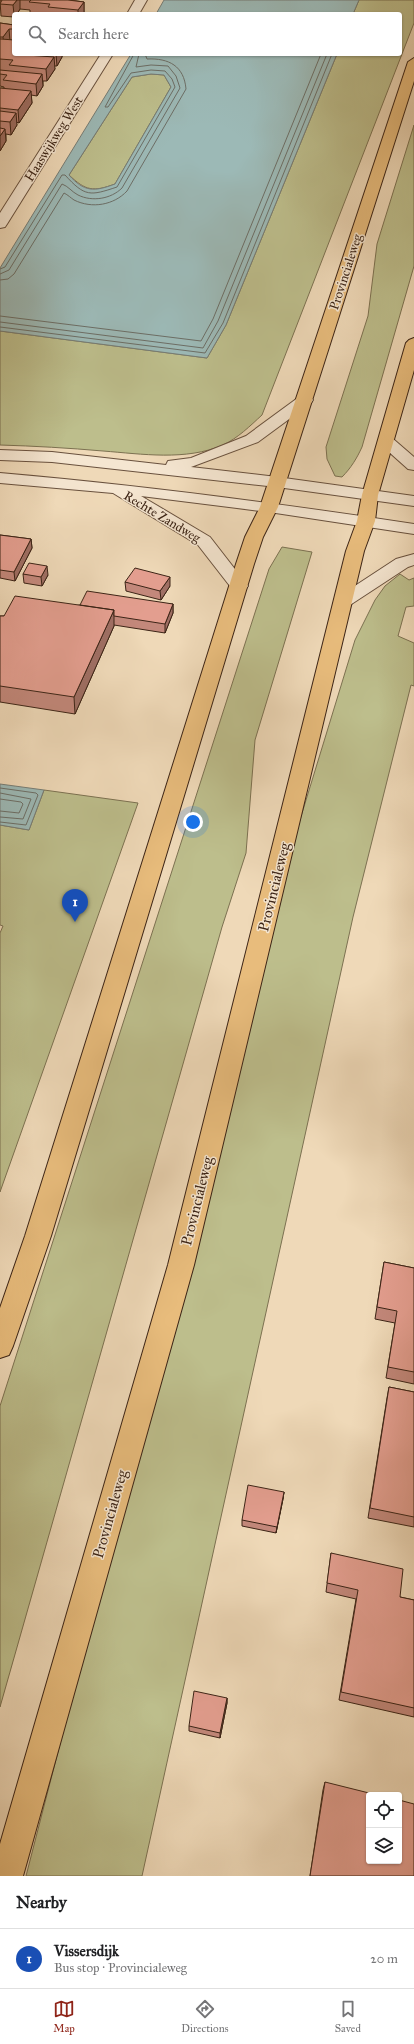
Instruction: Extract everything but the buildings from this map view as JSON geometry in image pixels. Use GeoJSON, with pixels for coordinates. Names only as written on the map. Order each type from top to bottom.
{"type":"FeatureCollection","features":[{"type":"Feature","properties":{"kind":"main road","name":"Provincialeweg"},"geometry":{"type":"LineString","coordinates":[[0,1346],[38,1236],[254,537],[270,507],[385,146],[414,62]]}},
{"type":"Feature","properties":{"kind":"main road","name":"Provincialeweg"},"geometry":{"type":"LineString","coordinates":[[7,1876],[181,1265],[355,551],[366,521],[370,495],[386,441],[410,368],[414,343]]}},
{"type":"Feature","properties":{"kind":"street"},"geometry":{"type":"LineString","coordinates":[[134,12],[141,0]]}},
{"type":"Feature","properties":{"kind":"street","name":"Haaswijkweg West"},"geometry":{"type":"LineString","coordinates":[[0,224],[107,56]]}},
{"type":"Feature","properties":{"kind":"street","name":"Rechte Zandweg"},"geometry":{"type":"LineString","coordinates":[[153,469],[194,462],[252,440],[305,400]]}},
{"type":"Feature","properties":{"kind":"street"},"geometry":{"type":"LineString","coordinates":[[386,441],[414,465]]}},
{"type":"Feature","properties":{"kind":"street","name":"Rechte Zandweg"},"geometry":{"type":"LineString","coordinates":[[0,455],[52,457],[278,482]]}},
{"type":"Feature","properties":{"kind":"street","name":"Rechte Zandweg"},"geometry":{"type":"LineString","coordinates":[[0,478],[114,488],[270,507]]}},
{"type":"Feature","properties":{"kind":"street"},"geometry":{"type":"LineString","coordinates":[[278,482],[410,500]]}},
{"type":"Feature","properties":{"kind":"street","name":"Rechte Zandweg"},"geometry":{"type":"LineString","coordinates":[[114,488],[204,541],[239,586]]}},
{"type":"Feature","properties":{"kind":"street"},"geometry":{"type":"LineString","coordinates":[[270,507],[407,528]]}},
{"type":"Feature","properties":{"kind":"street"},"geometry":{"type":"LineString","coordinates":[[344,601],[402,563],[414,559]]}},
{"type":"Feature","properties":{"kind":"green space"},"geometry":{"type":"Polygon","coordinates":[[[359,0],[414,0],[414,23],[402,54],[402,12],[354,12],[359,0]]]}},
{"type":"Feature","properties":{"kind":"green space"},"geometry":{"type":"Polygon","coordinates":[[[336,56],[401,56],[262,415],[244,432],[223,445],[209,450],[179,455],[148,455],[64,448],[0,445],[0,331],[207,358],[226,325],[336,56]]]}},
{"type":"Feature","properties":{"kind":"green space"},"geometry":{"type":"Polygon","coordinates":[[[151,74],[164,75],[171,87],[115,184],[95,189],[85,187],[80,184],[69,175],[132,77],[151,74]]]}},
{"type":"Feature","properties":{"kind":"green space"},"geometry":{"type":"Polygon","coordinates":[[[414,125],[414,266],[362,447],[354,463],[345,474],[342,477],[335,476],[327,459],[326,447],[368,316],[377,244],[414,125]]]}},
{"type":"Feature","properties":{"kind":"green space"},"geometry":{"type":"Polygon","coordinates":[[[282,547],[312,552],[255,740],[246,853],[222,927],[0,1707],[0,1406],[269,569],[282,547]]]}},
{"type":"Feature","properties":{"kind":"green space"},"geometry":{"type":"Polygon","coordinates":[[[400,574],[409,580],[414,578],[414,606],[406,607],[398,636],[414,643],[414,686],[411,685],[353,917],[142,1876],[26,1876],[288,859],[355,640],[375,600],[385,586],[400,574]]]}},
{"type":"Feature","properties":{"kind":"green space"},"geometry":{"type":"Polygon","coordinates":[[[44,790],[138,803],[0,1192],[0,933],[3,926],[0,925],[0,825],[29,830],[44,790]]]}},
{"type":"Feature","properties":{"kind":"water"},"geometry":{"type":"Polygon","coordinates":[[[164,0],[359,0],[354,12],[157,12],[164,0]]]}},
{"type":"Feature","properties":{"kind":"water"},"geometry":{"type":"Polygon","coordinates":[[[130,56],[336,56],[226,325],[207,358],[0,331],[0,268],[130,56]],[[151,74],[132,77],[69,175],[74,181],[90,189],[115,184],[171,87],[164,75],[151,74]]]}},
{"type":"Feature","properties":{"kind":"water"},"geometry":{"type":"Polygon","coordinates":[[[0,784],[44,790],[29,830],[0,825],[0,784]]]}},
{"type":"Feature","properties":{"kind":"place","name":"Vissersdijk"},"geometry":{"type":"Point","coordinates":[75,922]}}]}
